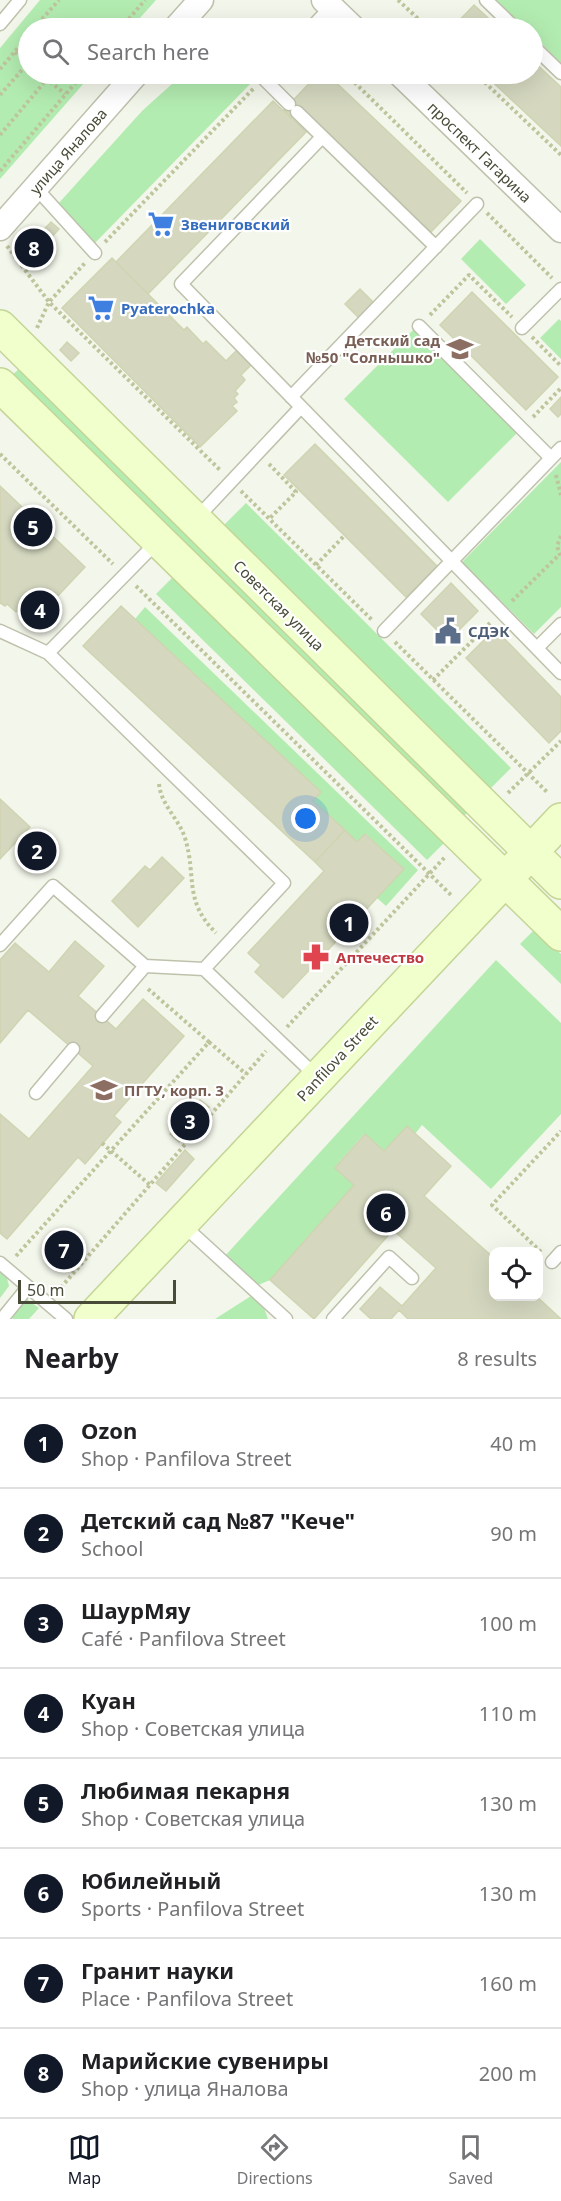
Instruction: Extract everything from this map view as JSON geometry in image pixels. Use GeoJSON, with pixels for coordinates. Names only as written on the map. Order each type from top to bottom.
{"type":"FeatureCollection","features":[{"type":"Feature","properties":{"kind":"main road","name":"Советская улица"},"geometry":{"type":"LineString","coordinates":[[0,327],[561,882]]}},
{"type":"Feature","properties":{"kind":"main road"},"geometry":{"type":"LineString","coordinates":[[0,385],[561,934]]}},
{"type":"Feature","properties":{"kind":"main road","name":"Panfilova Street"},"geometry":{"type":"LineString","coordinates":[[91,1319],[108,1306],[180,1222],[531,853],[555,807]]}},
{"type":"Feature","properties":{"kind":"street"},"geometry":{"type":"LineString","coordinates":[[185,18],[201,0]]}},
{"type":"Feature","properties":{"kind":"street"},"geometry":{"type":"LineString","coordinates":[[327,3],[343,18]]}},
{"type":"Feature","properties":{"kind":"street","name":"улица Яналова"},"geometry":{"type":"LineString","coordinates":[[0,228],[127,84]]}},
{"type":"Feature","properties":{"kind":"street","name":"проспект Гагарина"},"geometry":{"type":"LineString","coordinates":[[410,84],[561,230]]}},
{"type":"Feature","properties":{"kind":"lane"},"geometry":{"type":"LineString","coordinates":[[0,24],[20,0]]}},
{"type":"Feature","properties":{"kind":"lane"},"geometry":{"type":"LineString","coordinates":[[486,0],[505,18]]}},
{"type":"Feature","properties":{"kind":"lane"},"geometry":{"type":"LineString","coordinates":[[317,18],[327,3]]}},
{"type":"Feature","properties":{"kind":"lane"},"geometry":{"type":"LineString","coordinates":[[543,56],[561,73]]}},
{"type":"Feature","properties":{"kind":"lane"},"geometry":{"type":"LineString","coordinates":[[272,84],[322,137],[436,247]]}},
{"type":"Feature","properties":{"kind":"lane"},"geometry":{"type":"LineString","coordinates":[[322,137],[181,284],[561,673]]}},
{"type":"Feature","properties":{"kind":"lane"},"geometry":{"type":"LineString","coordinates":[[36,188],[95,253]]}},
{"type":"Feature","properties":{"kind":"lane"},"geometry":{"type":"LineString","coordinates":[[291,397],[477,204]]}},
{"type":"Feature","properties":{"kind":"lane"},"geometry":{"type":"LineString","coordinates":[[522,328],[561,288]]}},
{"type":"Feature","properties":{"kind":"lane"},"geometry":{"type":"LineString","coordinates":[[419,326],[551,458]]}},
{"type":"Feature","properties":{"kind":"lane"},"geometry":{"type":"LineString","coordinates":[[194,521],[301,407]]}},
{"type":"Feature","properties":{"kind":"lane"},"geometry":{"type":"LineString","coordinates":[[384,631],[561,448]]}},
{"type":"Feature","properties":{"kind":"lane"},"geometry":{"type":"LineString","coordinates":[[48,653],[159,541]]}},
{"type":"Feature","properties":{"kind":"lane"},"geometry":{"type":"LineString","coordinates":[[537,648],[561,624]]}},
{"type":"Feature","properties":{"kind":"lane"},"geometry":{"type":"LineString","coordinates":[[0,631],[48,653],[284,883],[204,969]]}},
{"type":"Feature","properties":{"kind":"lane"},"geometry":{"type":"LineString","coordinates":[[0,945],[53,886],[145,966],[204,969],[318,1078]]}},
{"type":"Feature","properties":{"kind":"lane"},"geometry":{"type":"LineString","coordinates":[[102,1016],[145,966]]}},
{"type":"Feature","properties":{"kind":"lane"},"geometry":{"type":"LineString","coordinates":[[36,1093],[74,1049]]}},
{"type":"Feature","properties":{"kind":"lane"},"geometry":{"type":"LineString","coordinates":[[180,1222],[286,1319]]}},
{"type":"Feature","properties":{"kind":"lane"},"geometry":{"type":"LineString","coordinates":[[552,1262],[561,1252]]}},
{"type":"Feature","properties":{"kind":"lane"},"geometry":{"type":"LineString","coordinates":[[333,1319],[388,1257],[412,1278]]}},
{"type":"Feature","properties":{"kind":"lane"},"geometry":{"type":"LineString","coordinates":[[3,1265],[66,1319]]}},
{"type":"Feature","properties":{"kind":"lane"},"geometry":{"type":"LineString","coordinates":[[2,1319],[28,1287]]}},
{"type":"Feature","properties":{"kind":"path"},"geometry":{"type":"LineString","coordinates":[[43,18],[59,0]]}},
{"type":"Feature","properties":{"kind":"path"},"geometry":{"type":"LineString","coordinates":[[130,18],[146,0]]}},
{"type":"Feature","properties":{"kind":"path"},"geometry":{"type":"LineString","coordinates":[[398,0],[417,18]]}},
{"type":"Feature","properties":{"kind":"path"},"geometry":{"type":"LineString","coordinates":[[0,69],[18,48]]}},
{"type":"Feature","properties":{"kind":"path"},"geometry":{"type":"LineString","coordinates":[[0,95],[18,74]]}},
{"type":"Feature","properties":{"kind":"path"},"geometry":{"type":"LineString","coordinates":[[0,135],[43,84]]}},
{"type":"Feature","properties":{"kind":"path"},"geometry":{"type":"LineString","coordinates":[[53,84],[65,94]]}},
{"type":"Feature","properties":{"kind":"path"},"geometry":{"type":"LineString","coordinates":[[0,171],[74,84]]}},
{"type":"Feature","properties":{"kind":"path"},"geometry":{"type":"LineString","coordinates":[[34,334],[48,302],[257,84]]}},
{"type":"Feature","properties":{"kind":"path"},"geometry":{"type":"LineString","coordinates":[[356,84],[561,288]]}},
{"type":"Feature","properties":{"kind":"path"},"geometry":{"type":"LineString","coordinates":[[487,84],[561,154]]}},
{"type":"Feature","properties":{"kind":"path"},"geometry":{"type":"LineString","coordinates":[[0,236],[48,302],[528,774],[555,807]]}},
{"type":"Feature","properties":{"kind":"path"},"geometry":{"type":"LineString","coordinates":[[419,326],[469,275],[561,366]]}},
{"type":"Feature","properties":{"kind":"path"},"geometry":{"type":"LineString","coordinates":[[522,428],[561,388]]}},
{"type":"Feature","properties":{"kind":"path"},"geometry":{"type":"LineString","coordinates":[[258,453],[296,492],[269,519]]}},
{"type":"Feature","properties":{"kind":"path"},"geometry":{"type":"LineString","coordinates":[[0,454],[451,895]]}},
{"type":"Feature","properties":{"kind":"path"},"geometry":{"type":"LineString","coordinates":[[316,565],[345,536]]}},
{"type":"Feature","properties":{"kind":"path"},"geometry":{"type":"LineString","coordinates":[[561,536],[557,546],[561,558]]}},
{"type":"Feature","properties":{"kind":"path"},"geometry":{"type":"LineString","coordinates":[[507,795],[561,741]]}},
{"type":"Feature","properties":{"kind":"path"},"geometry":{"type":"LineString","coordinates":[[157,760],[160,794],[184,836],[191,894],[205,922],[228,944]]}},
{"type":"Feature","properties":{"kind":"path"},"geometry":{"type":"LineString","coordinates":[[47,1304],[277,1038],[452,850]]}},
{"type":"Feature","properties":{"kind":"path"},"geometry":{"type":"LineString","coordinates":[[138,980],[246,1074]]}},
{"type":"Feature","properties":{"kind":"path"},"geometry":{"type":"LineString","coordinates":[[3,1265],[111,1151],[209,1041]]}},
{"type":"Feature","properties":{"kind":"path"},"geometry":{"type":"LineString","coordinates":[[552,1262],[492,1204],[561,1131]]}},
{"type":"Feature","properties":{"kind":"path"},"geometry":{"type":"LineString","coordinates":[[102,1143],[150,1185]]}},
{"type":"Feature","properties":{"kind":"green space"},"geometry":{"type":"Polygon","coordinates":[[[40,0],[156,0],[140,18],[25,18],[40,0]]]}},
{"type":"Feature","properties":{"kind":"green space"},"geometry":{"type":"Polygon","coordinates":[[[496,0],[561,0],[561,63],[543,45],[543,18],[515,18],[496,0]]]}},
{"type":"Feature","properties":{"kind":"green space"},"geometry":{"type":"Polygon","coordinates":[[[18,26],[18,84],[83,84],[0,179],[0,48],[18,26]]]}},
{"type":"Feature","properties":{"kind":"green space"},"geometry":{"type":"Polygon","coordinates":[[[172,84],[250,84],[95,243],[58,204],[142,111],[172,84]]]}},
{"type":"Feature","properties":{"kind":"green space"},"geometry":{"type":"Polygon","coordinates":[[[480,239],[526,285],[506,304],[461,259],[480,239]]]}},
{"type":"Feature","properties":{"kind":"green space"},"geometry":{"type":"Polygon","coordinates":[[[559,319],[561,321],[561,359],[540,338],[559,319]]]}},
{"type":"Feature","properties":{"kind":"green space"},"geometry":{"type":"Polygon","coordinates":[[[413,330],[517,433],[448,502],[344,399],[413,330]]]}},
{"type":"Feature","properties":{"kind":"green space"},"geometry":{"type":"Polygon","coordinates":[[[19,369],[467,813],[462,818],[12,375],[19,369]]]}},
{"type":"Feature","properties":{"kind":"green space"},"geometry":{"type":"Polygon","coordinates":[[[561,462],[561,607],[534,634],[462,562],[561,462]]]}},
{"type":"Feature","properties":{"kind":"green space"},"geometry":{"type":"Polygon","coordinates":[[[246,503],[511,768],[487,792],[223,526],[246,503]]]}},
{"type":"Feature","properties":{"kind":"green space"},"geometry":{"type":"Polygon","coordinates":[[[177,573],[448,839],[427,860],[156,594],[177,573]]]}},
{"type":"Feature","properties":{"kind":"green space"},"geometry":{"type":"Polygon","coordinates":[[[145,607],[418,870],[386,906],[377,898],[403,869],[366,834],[357,842],[313,801],[321,792],[135,619],[145,607]]]}},
{"type":"Feature","properties":{"kind":"green space"},"geometry":{"type":"Polygon","coordinates":[[[535,929],[561,954],[561,984],[520,944],[535,929]]]}},
{"type":"Feature","properties":{"kind":"green space"},"geometry":{"type":"Polygon","coordinates":[[[496,960],[561,1023],[561,1114],[491,1189],[422,1125],[415,1134],[406,1127],[384,1151],[364,1134],[335,1167],[354,1185],[270,1280],[256,1286],[224,1257],[496,960]]]}},
{"type":"Feature","properties":{"kind":"green space"},"geometry":{"type":"Polygon","coordinates":[[[0,1272],[7,1278],[9,1286],[0,1298],[0,1272]]]}},
{"type":"Feature","properties":{"kind":"green space"},"geometry":{"type":"Polygon","coordinates":[[[251,1296],[263,1305],[268,1319],[215,1319],[251,1296]]]}},
{"type":"Feature","properties":{"kind":"green space"},"geometry":{"type":"Polygon","coordinates":[[[25,1298],[39,1308],[29,1319],[13,1319],[11,1316],[25,1298]]]}},
{"type":"Feature","properties":{"kind":"building"},"geometry":{"type":"Polygon","coordinates":[[[474,5],[488,18],[462,18],[474,5]]]}},
{"type":"Feature","properties":{"kind":"building"},"geometry":{"type":"Polygon","coordinates":[[[543,70],[561,87],[561,146],[495,84],[543,84],[543,70]]]}},
{"type":"Feature","properties":{"kind":"building"},"geometry":{"type":"Polygon","coordinates":[[[309,84],[338,84],[461,201],[431,232],[301,108],[292,118],[284,110],[309,84]]]}},
{"type":"Feature","properties":{"kind":"building"},"geometry":{"type":"Polygon","coordinates":[[[273,101],[306,132],[148,294],[116,262],[273,101]]]}},
{"type":"Feature","properties":{"kind":"building"},"geometry":{"type":"Polygon","coordinates":[[[51,222],[59,229],[35,255],[27,247],[51,222]]]}},
{"type":"Feature","properties":{"kind":"building"},"geometry":{"type":"Polygon","coordinates":[[[112,258],[184,330],[187,327],[203,344],[206,341],[226,361],[240,347],[254,362],[241,375],[245,380],[235,391],[238,394],[234,398],[237,402],[232,406],[237,411],[200,447],[62,308],[112,258]]]}},
{"type":"Feature","properties":{"kind":"building"},"geometry":{"type":"Polygon","coordinates":[[[360,289],[375,304],[360,319],[345,304],[360,289]]]}},
{"type":"Feature","properties":{"kind":"building"},"geometry":{"type":"Polygon","coordinates":[[[472,292],[558,377],[526,410],[440,325],[472,292]]]}},
{"type":"Feature","properties":{"kind":"building"},"geometry":{"type":"Polygon","coordinates":[[[67,342],[79,353],[71,361],[60,350],[67,342]]]}},
{"type":"Feature","properties":{"kind":"building"},"geometry":{"type":"Polygon","coordinates":[[[561,397],[561,414],[558,417],[550,409],[561,397]]]}},
{"type":"Feature","properties":{"kind":"building"},"geometry":{"type":"Polygon","coordinates":[[[315,444],[437,566],[406,597],[284,475],[315,444]]]}},
{"type":"Feature","properties":{"kind":"building"},"geometry":{"type":"Polygon","coordinates":[[[0,486],[85,567],[37,618],[23,604],[16,612],[7,604],[5,606],[0,603],[0,486]]]}},
{"type":"Feature","properties":{"kind":"building"},"geometry":{"type":"Polygon","coordinates":[[[451,583],[478,611],[448,641],[421,614],[451,583]]]}},
{"type":"Feature","properties":{"kind":"building"},"geometry":{"type":"Polygon","coordinates":[[[121,606],[321,792],[313,801],[345,830],[315,862],[83,646],[121,606]]]}},
{"type":"Feature","properties":{"kind":"building"},"geometry":{"type":"Polygon","coordinates":[[[495,629],[561,697],[561,731],[549,743],[466,658],[495,629]]]}},
{"type":"Feature","properties":{"kind":"building"},"geometry":{"type":"Polygon","coordinates":[[[0,799],[30,827],[0,859],[0,799]]]}},
{"type":"Feature","properties":{"kind":"building"},"geometry":{"type":"Polygon","coordinates":[[[345,830],[357,842],[365,834],[404,869],[283,998],[255,972],[261,965],[248,953],[324,871],[315,862],[345,830]]]}},
{"type":"Feature","properties":{"kind":"building"},"geometry":{"type":"Polygon","coordinates":[[[162,857],[184,878],[138,927],[112,901],[145,866],[150,870],[162,857]]]}},
{"type":"Feature","properties":{"kind":"building","name":"ПГТУ, корп. 3"},"geometry":{"type":"Polygon","coordinates":[[[75,941],[104,966],[78,996],[116,1029],[143,999],[184,1036],[114,1116],[121,1122],[85,1164],[78,1157],[7,1239],[0,1233],[0,1114],[29,1139],[93,1066],[28,1010],[0,1043],[0,960],[15,943],[49,972],[75,941]]]}},
{"type":"Feature","properties":{"kind":"building"},"geometry":{"type":"Polygon","coordinates":[[[200,1100],[209,1107],[179,1142],[170,1134],[200,1100]]]}},
{"type":"Feature","properties":{"kind":"building"},"geometry":{"type":"Polygon","coordinates":[[[407,1126],[451,1166],[424,1196],[489,1254],[489,1301],[541,1301],[561,1319],[408,1319],[399,1310],[391,1319],[371,1319],[360,1309],[380,1287],[402,1306],[436,1268],[393,1230],[314,1319],[270,1280],[354,1185],[335,1168],[365,1134],[384,1151],[407,1126]]]}},
{"type":"Feature","properties":{"kind":"building"},"geometry":{"type":"Polygon","coordinates":[[[185,1150],[194,1159],[166,1191],[156,1183],[185,1150]]]}},
{"type":"Feature","properties":{"kind":"place","name":"Звениговский"},"geometry":{"type":"Point","coordinates":[161,224]}},
{"type":"Feature","properties":{"kind":"place","name":"Марийские сувениры"},"geometry":{"type":"Point","coordinates":[34,248]}},
{"type":"Feature","properties":{"kind":"place","name":"Pyaterochka"},"geometry":{"type":"Point","coordinates":[101,308]}},
{"type":"Feature","properties":{"kind":"place","name":"Детский сад №50 \"Солнышко\""},"geometry":{"type":"Point","coordinates":[460,349]}},
{"type":"Feature","properties":{"kind":"place","name":"Любимая пекарня"},"geometry":{"type":"Point","coordinates":[33,527]}},
{"type":"Feature","properties":{"kind":"place","name":"Куан"},"geometry":{"type":"Point","coordinates":[40,610]}},
{"type":"Feature","properties":{"kind":"place","name":"СДЭК"},"geometry":{"type":"Point","coordinates":[448,631]}},
{"type":"Feature","properties":{"kind":"place","name":"Детский сад №87 \"Кече\""},"geometry":{"type":"Point","coordinates":[37,851]}},
{"type":"Feature","properties":{"kind":"place","name":"Ozon"},"geometry":{"type":"Point","coordinates":[349,923]}},
{"type":"Feature","properties":{"kind":"place","name":"Аптечество"},"geometry":{"type":"Point","coordinates":[316,957]}},
{"type":"Feature","properties":{"kind":"place","name":"ПГТУ, корп. 3"},"geometry":{"type":"Point","coordinates":[104,1090]}},
{"type":"Feature","properties":{"kind":"place","name":"ШаурМяу"},"geometry":{"type":"Point","coordinates":[190,1121]}},
{"type":"Feature","properties":{"kind":"place","name":"Юбилейный"},"geometry":{"type":"Point","coordinates":[386,1213]}},
{"type":"Feature","properties":{"kind":"place","name":"Гранит науки"},"geometry":{"type":"Point","coordinates":[64,1250]}}]}
